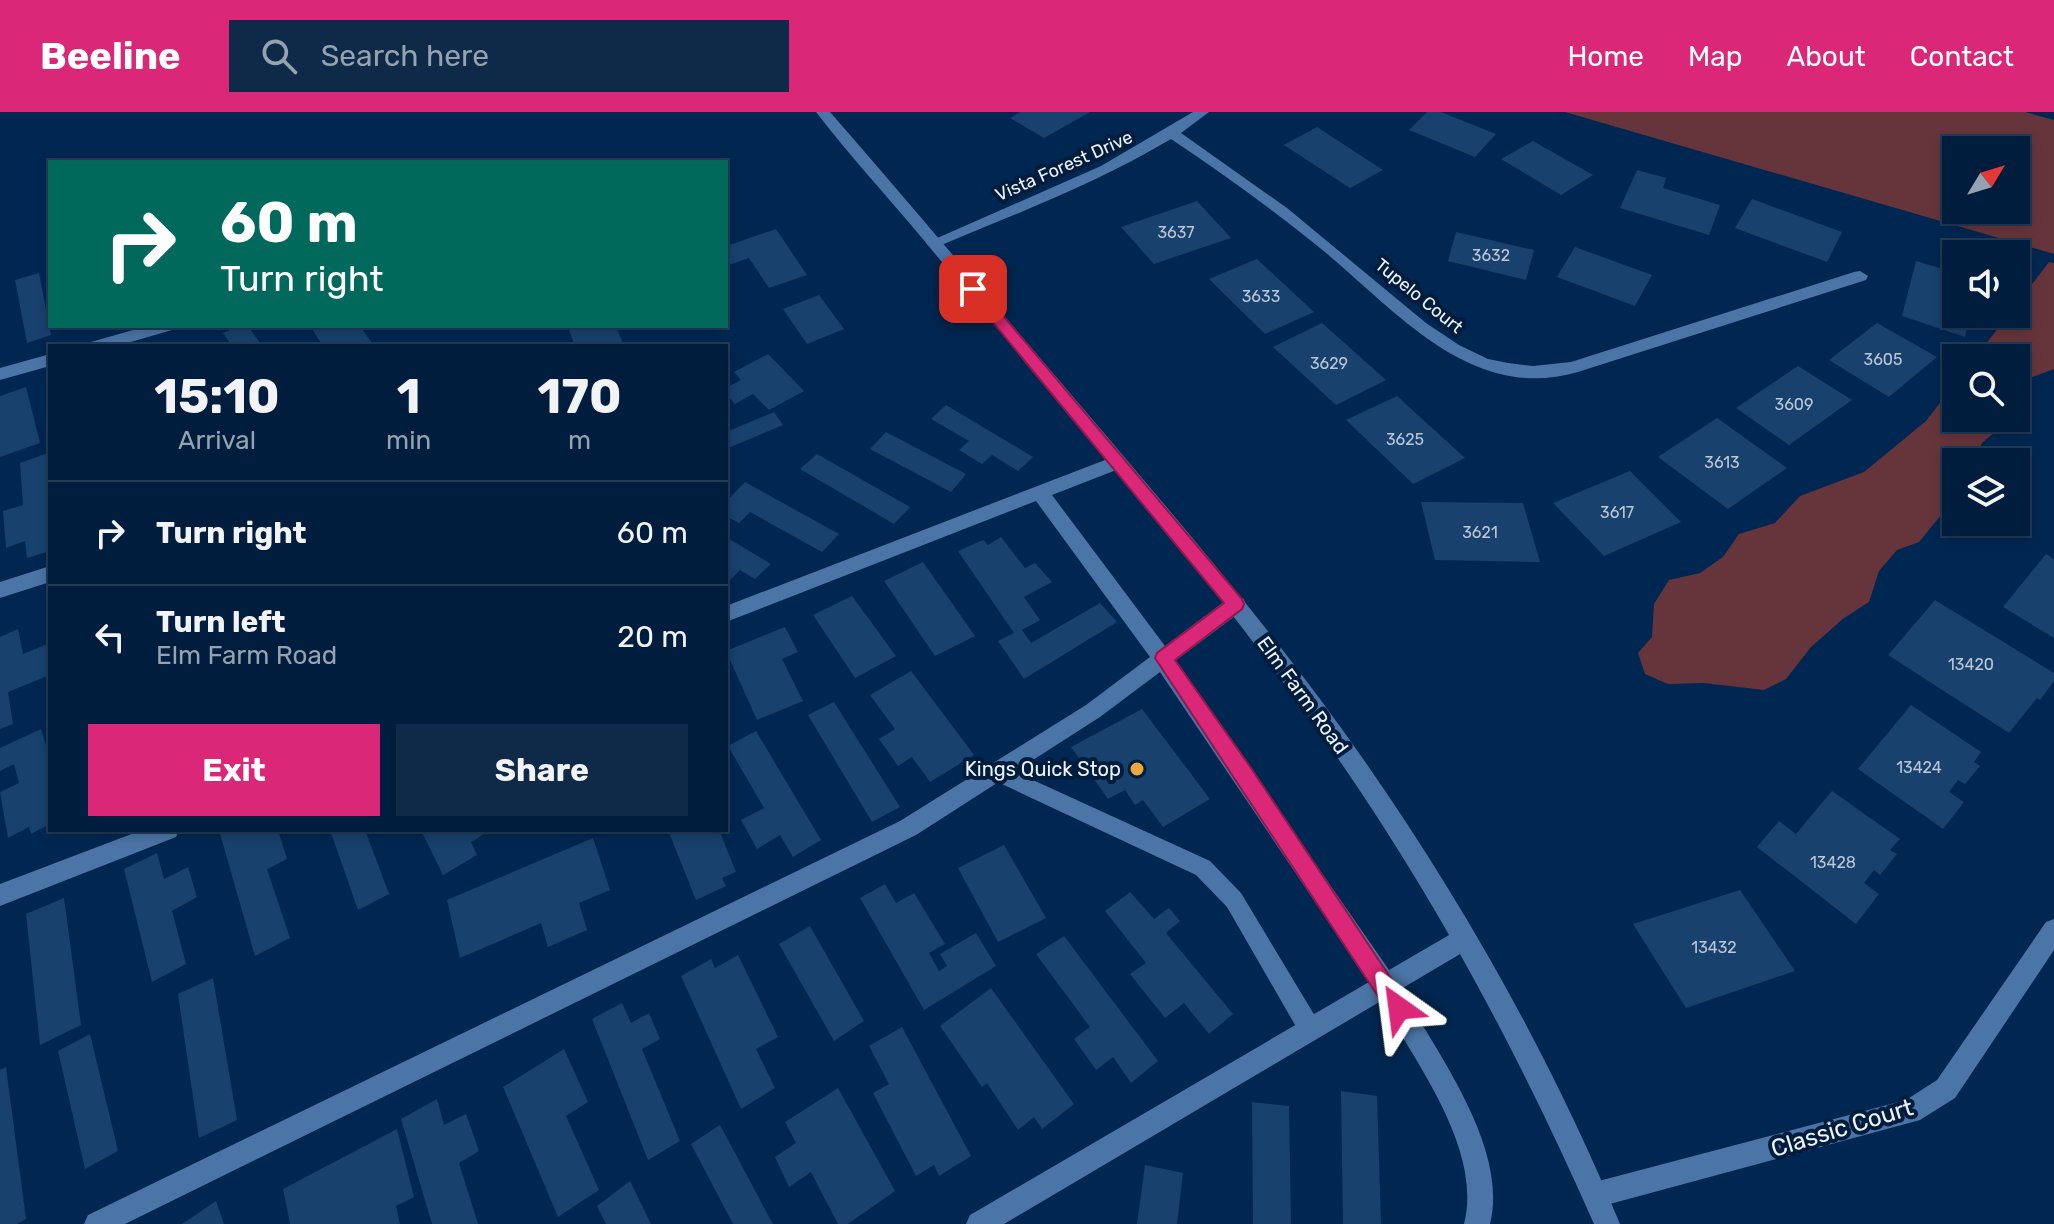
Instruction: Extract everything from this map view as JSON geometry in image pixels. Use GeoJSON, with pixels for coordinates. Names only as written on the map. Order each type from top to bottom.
{"type":"FeatureCollection","features":[{"type":"Feature","properties":{"kind":"street","name":"Elm Farm Road"},"geometry":{"type":"LineString","coordinates":[[823,112],[1236,604],[1314,707],[1377,797],[1464,939],[1511,1024],[1607,1224]]}},
{"type":"Feature","properties":{"kind":"street","name":"Vista Forest Drive"},"geometry":{"type":"LineString","coordinates":[[934,243],[1116,166],[1173,134],[1202,112]]}},
{"type":"Feature","properties":{"kind":"street","name":"Tupelo Court"},"geometry":{"type":"LineString","coordinates":[[1173,134],[1234,173],[1293,218],[1441,342],[1471,359],[1501,369],[1544,373],[1572,368],[1860,276]]}},
{"type":"Feature","properties":{"kind":"street"},"geometry":{"type":"LineString","coordinates":[[104,344],[159,328]]}},
{"type":"Feature","properties":{"kind":"street"},"geometry":{"type":"LineString","coordinates":[[0,374],[48,361]]}},
{"type":"Feature","properties":{"kind":"street"},"geometry":{"type":"LineString","coordinates":[[728,613],[1118,462]]}},
{"type":"Feature","properties":{"kind":"street"},"geometry":{"type":"LineString","coordinates":[[1040,493],[1164,658],[1385,985],[1453,1104],[1476,1158],[1481,1208],[1477,1224]]}},
{"type":"Feature","properties":{"kind":"street"},"geometry":{"type":"LineString","coordinates":[[0,590],[48,575]]}},
{"type":"Feature","properties":{"kind":"street"},"geometry":{"type":"LineString","coordinates":[[97,1224],[908,828],[1093,711],[1236,604]]}},
{"type":"Feature","properties":{"kind":"street"},"geometry":{"type":"LineString","coordinates":[[0,895],[163,832]]}},
{"type":"Feature","properties":{"kind":"street","name":"Classic Court"},"geometry":{"type":"LineString","coordinates":[[1595,1195],[1911,1111],[1946,1089],[2054,930]]}},
{"type":"Feature","properties":{"kind":"street"},"geometry":{"type":"LineString","coordinates":[[979,1224],[1464,939]]}},
{"type":"Feature","properties":{"kind":"lane"},"geometry":{"type":"LineString","coordinates":[[996,772],[1203,868],[1234,900],[1310,1029]]}},
{"type":"Feature","properties":{"kind":"shaded area"},"geometry":{"type":"Polygon","coordinates":[[[1565,112],[2025,112],[2054,120],[2054,254],[2030,247],[2030,240],[2006,240],[1951,224],[2030,224],[2030,136],[1942,136],[1942,221],[1565,112]]]}},
{"type":"Feature","properties":{"kind":"shaded area"},"geometry":{"type":"Polygon","coordinates":[[[2049,262],[2054,263],[2054,369],[2030,378],[2030,344],[1986,344],[1998,328],[2030,328],[2030,287],[2049,262]]]}},
{"type":"Feature","properties":{"kind":"shaded area"},"geometry":{"type":"Polygon","coordinates":[[[1942,400],[1942,432],[1995,432],[1980,448],[1942,448],[1942,514],[1919,542],[1897,550],[1879,571],[1869,602],[1844,618],[1811,647],[1786,679],[1764,690],[1704,683],[1668,684],[1645,674],[1638,653],[1652,637],[1654,604],[1669,580],[1700,573],[1723,557],[1739,534],[1775,523],[1800,496],[1864,472],[1926,421],[1942,400]]]}},
{"type":"Feature","properties":{"kind":"building"},"geometry":{"type":"Polygon","coordinates":[[[1020,112],[1090,112],[1044,138],[1010,118],[1020,112]]]}},
{"type":"Feature","properties":{"kind":"building"},"geometry":{"type":"Polygon","coordinates":[[[1427,112],[1441,112],[1496,134],[1475,157],[1409,130],[1427,112]]]}},
{"type":"Feature","properties":{"kind":"building"},"geometry":{"type":"Polygon","coordinates":[[[1317,127],[1383,170],[1350,188],[1284,145],[1317,127]]]}},
{"type":"Feature","properties":{"kind":"building"},"geometry":{"type":"Polygon","coordinates":[[[1533,141],[1593,175],[1561,195],[1501,159],[1533,141]]]}},
{"type":"Feature","properties":{"kind":"building"},"geometry":{"type":"Polygon","coordinates":[[[1637,170],[1666,178],[1663,188],[1720,205],[1709,235],[1620,208],[1637,170]]]}},
{"type":"Feature","properties":{"kind":"building"},"geometry":{"type":"Polygon","coordinates":[[[1752,199],[1842,232],[1827,262],[1735,228],[1752,199]]]}},
{"type":"Feature","properties":{"kind":"building"},"geometry":{"type":"Polygon","coordinates":[[[1197,201],[1231,238],[1154,264],[1121,227],[1197,201]]]}},
{"type":"Feature","properties":{"kind":"building"},"geometry":{"type":"Polygon","coordinates":[[[776,229],[807,275],[769,288],[749,258],[728,265],[728,245],[776,229]]]}},
{"type":"Feature","properties":{"kind":"building"},"geometry":{"type":"Polygon","coordinates":[[[1456,232],[1534,250],[1526,280],[1448,261],[1456,232]]]}},
{"type":"Feature","properties":{"kind":"building"},"geometry":{"type":"Polygon","coordinates":[[[1575,247],[1652,275],[1635,306],[1557,277],[1575,247]]]}},
{"type":"Feature","properties":{"kind":"building"},"geometry":{"type":"Polygon","coordinates":[[[1257,259],[1314,312],[1265,334],[1209,279],[1257,259]]]}},
{"type":"Feature","properties":{"kind":"building"},"geometry":{"type":"Polygon","coordinates":[[[1916,261],[1942,269],[1942,328],[1967,328],[1965,337],[1902,316],[1916,261]]]}},
{"type":"Feature","properties":{"kind":"building"},"geometry":{"type":"Polygon","coordinates":[[[39,273],[51,335],[27,343],[15,280],[39,273]]]}},
{"type":"Feature","properties":{"kind":"building"},"geometry":{"type":"Polygon","coordinates":[[[819,295],[844,329],[807,344],[783,309],[819,295]]]}},
{"type":"Feature","properties":{"kind":"building"},"geometry":{"type":"Polygon","coordinates":[[[1322,323],[1386,380],[1336,405],[1273,347],[1322,323]]]}},
{"type":"Feature","properties":{"kind":"building"},"geometry":{"type":"Polygon","coordinates":[[[1877,323],[1937,357],[1889,397],[1829,360],[1877,323]]]}},
{"type":"Feature","properties":{"kind":"building"},"geometry":{"type":"Polygon","coordinates":[[[234,328],[249,328],[261,344],[231,344],[223,333],[234,328]]]}},
{"type":"Feature","properties":{"kind":"building"},"geometry":{"type":"Polygon","coordinates":[[[311,328],[361,328],[373,344],[322,344],[311,328]]]}},
{"type":"Feature","properties":{"kind":"building"},"geometry":{"type":"Polygon","coordinates":[[[568,328],[617,328],[623,344],[574,344],[568,328]]]}},
{"type":"Feature","properties":{"kind":"building"},"geometry":{"type":"Polygon","coordinates":[[[768,354],[804,391],[769,410],[753,394],[735,404],[728,396],[728,387],[741,380],[734,372],[768,354]]]}},
{"type":"Feature","properties":{"kind":"building"},"geometry":{"type":"Polygon","coordinates":[[[1798,366],[1852,400],[1789,445],[1736,408],[1798,366]]]}},
{"type":"Feature","properties":{"kind":"building"},"geometry":{"type":"Polygon","coordinates":[[[26,387],[40,443],[0,457],[0,396],[26,387]]]}},
{"type":"Feature","properties":{"kind":"building"},"geometry":{"type":"Polygon","coordinates":[[[1397,396],[1465,458],[1413,484],[1346,420],[1397,396]]]}},
{"type":"Feature","properties":{"kind":"building"},"geometry":{"type":"Polygon","coordinates":[[[946,405],[1033,457],[1018,471],[992,455],[982,464],[959,450],[969,441],[931,419],[946,405]]]}},
{"type":"Feature","properties":{"kind":"building"},"geometry":{"type":"Polygon","coordinates":[[[774,412],[783,425],[728,448],[728,431],[774,412]]]}},
{"type":"Feature","properties":{"kind":"building"},"geometry":{"type":"Polygon","coordinates":[[[1717,418],[1787,468],[1728,509],[1658,457],[1717,418]]]}},
{"type":"Feature","properties":{"kind":"building"},"geometry":{"type":"Polygon","coordinates":[[[886,432],[966,474],[951,492],[870,449],[886,432]]]}},
{"type":"Feature","properties":{"kind":"building"},"geometry":{"type":"Polygon","coordinates":[[[48,453],[48,552],[27,558],[25,541],[6,548],[3,511],[23,505],[20,463],[48,453]]]}},
{"type":"Feature","properties":{"kind":"building"},"geometry":{"type":"Polygon","coordinates":[[[817,454],[910,507],[894,524],[800,469],[817,454]]]}},
{"type":"Feature","properties":{"kind":"building"},"geometry":{"type":"Polygon","coordinates":[[[1630,471],[1681,522],[1604,556],[1553,503],[1630,471]]]}},
{"type":"Feature","properties":{"kind":"building"},"geometry":{"type":"Polygon","coordinates":[[[745,482],[839,534],[822,552],[750,512],[739,523],[728,517],[728,500],[745,482]]]}},
{"type":"Feature","properties":{"kind":"building"},"geometry":{"type":"Polygon","coordinates":[[[1421,502],[1523,503],[1540,562],[1435,560],[1421,502]]]}},
{"type":"Feature","properties":{"kind":"building"},"geometry":{"type":"Polygon","coordinates":[[[1001,537],[1025,568],[1035,563],[1052,582],[1024,597],[1040,620],[1022,630],[1031,643],[1100,603],[1117,622],[1024,679],[998,641],[1014,633],[958,551],[983,540],[988,545],[1001,537]]]}},
{"type":"Feature","properties":{"kind":"building"},"geometry":{"type":"Polygon","coordinates":[[[728,538],[771,564],[755,579],[740,570],[728,582],[728,538]]]}},
{"type":"Feature","properties":{"kind":"building"},"geometry":{"type":"Polygon","coordinates":[[[2046,554],[2054,559],[2054,638],[2003,607],[2046,554]]]}},
{"type":"Feature","properties":{"kind":"building"},"geometry":{"type":"Polygon","coordinates":[[[923,562],[975,636],[935,656],[884,581],[923,562]]]}},
{"type":"Feature","properties":{"kind":"building"},"geometry":{"type":"Polygon","coordinates":[[[852,596],[896,656],[855,678],[813,615],[852,596]]]}},
{"type":"Feature","properties":{"kind":"building"},"geometry":{"type":"Polygon","coordinates":[[[1935,600],[2054,673],[2054,681],[2040,700],[2037,698],[2009,733],[1888,655],[1935,600]]]}},
{"type":"Feature","properties":{"kind":"building"},"geometry":{"type":"Polygon","coordinates":[[[785,627],[798,652],[782,659],[803,701],[757,720],[728,650],[785,627]]]}},
{"type":"Feature","properties":{"kind":"building"},"geometry":{"type":"Polygon","coordinates":[[[18,629],[23,654],[48,644],[48,676],[8,692],[13,724],[0,729],[0,637],[18,629]]]}},
{"type":"Feature","properties":{"kind":"building"},"geometry":{"type":"Polygon","coordinates":[[[911,671],[974,755],[930,782],[912,757],[898,766],[879,739],[895,729],[870,695],[911,671]]]}},
{"type":"Feature","properties":{"kind":"building"},"geometry":{"type":"Polygon","coordinates":[[[834,702],[900,807],[872,822],[808,715],[834,702]]]}},
{"type":"Feature","properties":{"kind":"building"},"geometry":{"type":"Polygon","coordinates":[[[1911,705],[1981,752],[1974,762],[1980,766],[1965,784],[1958,780],[1949,792],[1964,802],[1943,829],[1858,769],[1911,705]]]}},
{"type":"Feature","properties":{"kind":"building","name":"Kings Quick Stop"},"geometry":{"type":"Polygon","coordinates":[[[1142,709],[1210,799],[1163,827],[1143,800],[1135,805],[1125,790],[1108,799],[1071,747],[1142,709]]]}},
{"type":"Feature","properties":{"kind":"building"},"geometry":{"type":"Polygon","coordinates":[[[41,729],[48,752],[48,825],[31,834],[29,827],[8,838],[0,792],[19,783],[14,764],[0,771],[0,748],[41,729]]]}},
{"type":"Feature","properties":{"kind":"building"},"geometry":{"type":"Polygon","coordinates":[[[756,731],[821,840],[793,857],[780,835],[757,849],[741,820],[764,808],[728,746],[756,731]]]}},
{"type":"Feature","properties":{"kind":"building"},"geometry":{"type":"Polygon","coordinates":[[[1832,791],[1900,839],[1890,850],[1897,854],[1880,875],[1874,870],[1864,883],[1879,894],[1856,924],[1757,847],[1779,821],[1796,834],[1832,791]]]}},
{"type":"Feature","properties":{"kind":"building"},"geometry":{"type":"Polygon","coordinates":[[[220,832],[279,832],[287,859],[267,869],[290,938],[255,956],[220,832]]]}},
{"type":"Feature","properties":{"kind":"building"},"geometry":{"type":"Polygon","coordinates":[[[331,832],[366,832],[389,894],[358,910],[331,832]]]}},
{"type":"Feature","properties":{"kind":"building"},"geometry":{"type":"Polygon","coordinates":[[[422,832],[483,832],[471,842],[477,855],[443,875],[422,832]]]}},
{"type":"Feature","properties":{"kind":"building"},"geometry":{"type":"Polygon","coordinates":[[[669,832],[720,832],[736,872],[722,878],[726,886],[696,900],[669,832]]]}},
{"type":"Feature","properties":{"kind":"building"},"geometry":{"type":"Polygon","coordinates":[[[593,838],[610,890],[579,903],[587,930],[548,947],[541,923],[460,958],[447,900],[593,838]]]}},
{"type":"Feature","properties":{"kind":"building"},"geometry":{"type":"Polygon","coordinates":[[[1004,845],[1046,918],[998,942],[958,868],[1004,845]]]}},
{"type":"Feature","properties":{"kind":"building"},"geometry":{"type":"Polygon","coordinates":[[[157,853],[164,879],[188,867],[197,897],[172,911],[186,964],[152,982],[124,869],[157,853]]]}},
{"type":"Feature","properties":{"kind":"building"},"geometry":{"type":"Polygon","coordinates":[[[885,884],[896,903],[914,893],[945,944],[929,953],[939,971],[947,966],[940,954],[976,933],[996,966],[924,1010],[860,898],[885,884]]]}},
{"type":"Feature","properties":{"kind":"building"},"geometry":{"type":"Polygon","coordinates":[[[1740,890],[1795,971],[1686,1008],[1633,924],[1740,890]]]}},
{"type":"Feature","properties":{"kind":"building"},"geometry":{"type":"Polygon","coordinates":[[[1130,892],[1154,919],[1169,908],[1180,921],[1166,933],[1233,1014],[1209,1034],[1184,1003],[1165,1018],[1130,974],[1146,963],[1105,911],[1130,892]]]}},
{"type":"Feature","properties":{"kind":"building"},"geometry":{"type":"Polygon","coordinates":[[[64,898],[81,1025],[40,1045],[26,914],[64,898]]]}},
{"type":"Feature","properties":{"kind":"building"},"geometry":{"type":"Polygon","coordinates":[[[810,926],[864,1021],[834,1041],[779,944],[810,926]]]}},
{"type":"Feature","properties":{"kind":"building"},"geometry":{"type":"Polygon","coordinates":[[[1064,936],[1158,1061],[1131,1083],[1113,1057],[1096,1070],[1074,1039],[1090,1027],[1036,954],[1064,936]]]}},
{"type":"Feature","properties":{"kind":"building"},"geometry":{"type":"Polygon","coordinates":[[[738,955],[778,1037],[756,1049],[775,1088],[741,1109],[681,976],[711,959],[715,968],[738,955]]]}},
{"type":"Feature","properties":{"kind":"building"},"geometry":{"type":"Polygon","coordinates":[[[213,978],[237,1120],[199,1138],[178,994],[213,978]]]}},
{"type":"Feature","properties":{"kind":"building"},"geometry":{"type":"Polygon","coordinates":[[[991,988],[1074,1104],[1042,1129],[1034,1117],[1018,1130],[987,1083],[982,1087],[940,1026],[991,988]]]}},
{"type":"Feature","properties":{"kind":"building"},"geometry":{"type":"Polygon","coordinates":[[[622,1003],[631,1023],[649,1013],[660,1039],[642,1049],[680,1141],[648,1160],[592,1019],[622,1003]]]}},
{"type":"Feature","properties":{"kind":"building"},"geometry":{"type":"Polygon","coordinates":[[[902,1027],[971,1156],[939,1176],[934,1165],[916,1176],[873,1093],[889,1084],[869,1046],[902,1027]]]}},
{"type":"Feature","properties":{"kind":"building"},"geometry":{"type":"Polygon","coordinates":[[[90,1034],[118,1151],[85,1169],[58,1051],[90,1034]]]}},
{"type":"Feature","properties":{"kind":"building"},"geometry":{"type":"Polygon","coordinates":[[[564,1049],[588,1102],[566,1116],[599,1190],[558,1217],[503,1087],[564,1049]]]}},
{"type":"Feature","properties":{"kind":"building"},"geometry":{"type":"Polygon","coordinates":[[[6,1067],[26,1219],[17,1224],[0,1224],[0,1070],[6,1067]]]}},
{"type":"Feature","properties":{"kind":"building"},"geometry":{"type":"Polygon","coordinates":[[[838,1088],[895,1191],[848,1224],[838,1224],[811,1172],[789,1187],[775,1157],[796,1143],[785,1122],[838,1088]]]}},
{"type":"Feature","properties":{"kind":"building"},"geometry":{"type":"Polygon","coordinates":[[[1341,1091],[1377,1096],[1381,1224],[1343,1224],[1341,1091]]]}},
{"type":"Feature","properties":{"kind":"building"},"geometry":{"type":"Polygon","coordinates":[[[437,1099],[444,1125],[466,1114],[479,1151],[459,1163],[478,1224],[432,1224],[401,1119],[437,1099]]]}},
{"type":"Feature","properties":{"kind":"building"},"geometry":{"type":"Polygon","coordinates":[[[1252,1102],[1289,1106],[1291,1224],[1253,1224],[1252,1102]]]}},
{"type":"Feature","properties":{"kind":"building"},"geometry":{"type":"Polygon","coordinates":[[[720,1125],[773,1224],[733,1224],[691,1144],[720,1125]]]}},
{"type":"Feature","properties":{"kind":"building"},"geometry":{"type":"Polygon","coordinates":[[[397,1129],[414,1197],[396,1206],[400,1224],[290,1224],[283,1189],[397,1129]]]}},
{"type":"Feature","properties":{"kind":"building"},"geometry":{"type":"Polygon","coordinates":[[[1145,1165],[1183,1173],[1177,1224],[1137,1224],[1145,1165]]]}},
{"type":"Feature","properties":{"kind":"building"},"geometry":{"type":"Polygon","coordinates":[[[630,1181],[651,1224],[606,1224],[597,1206],[630,1181]]]}},
{"type":"Feature","properties":{"kind":"building"},"geometry":{"type":"Polygon","coordinates":[[[216,1201],[224,1224],[182,1224],[216,1201]]]}},
{"type":"Feature","properties":{"kind":"place","name":"Kings Quick Stop"},"geometry":{"type":"Point","coordinates":[1137,769]}},
{"type":"Feature","properties":{"kind":"route"},"geometry":{"type":"LineString","coordinates":[[973,289],[1236,604],[1164,658],[1399,1008]]}}]}
